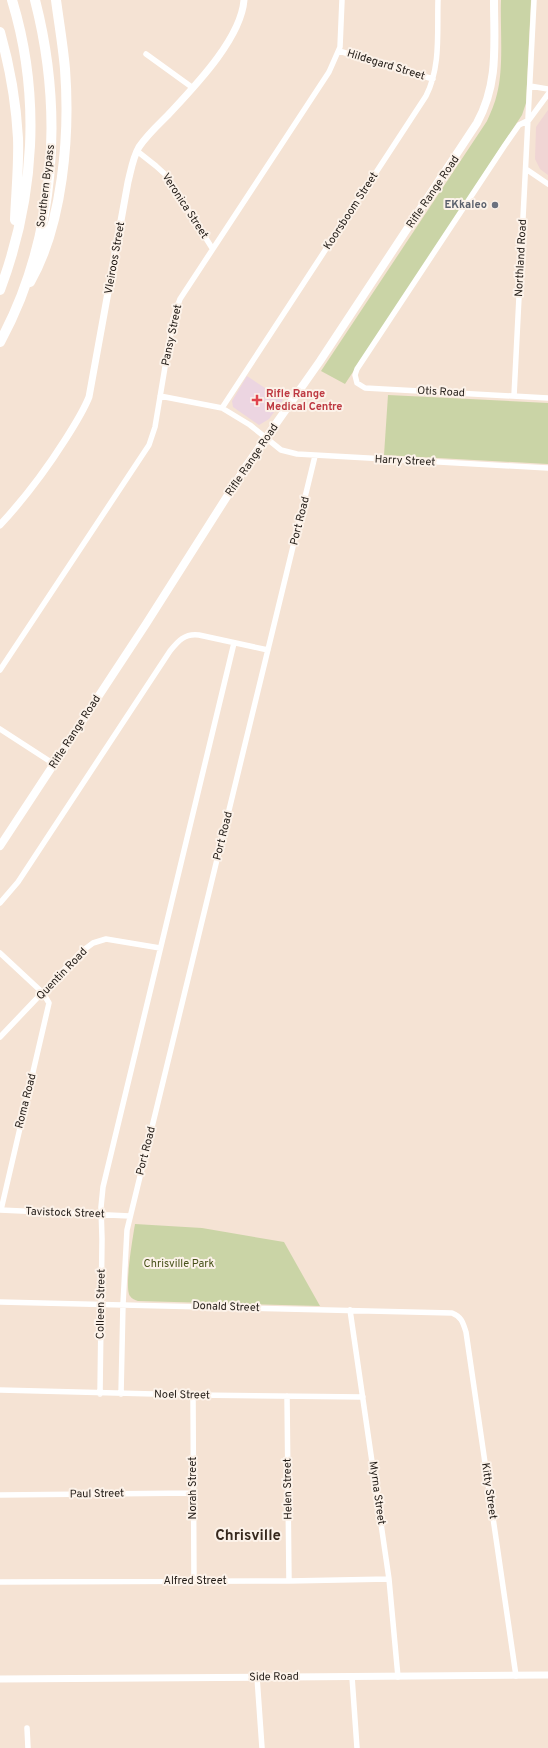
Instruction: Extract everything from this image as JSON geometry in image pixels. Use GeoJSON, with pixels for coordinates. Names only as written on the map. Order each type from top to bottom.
{"type":"FeatureCollection","features":[{"type":"Feature","properties":{"kind":"highway","name":"Southern Bypass"},"geometry":{"type":"LineString","coordinates":[[0,290],[16,242],[28,172],[31,115],[27,68],[21,34],[12,0]]}},
{"type":"Feature","properties":{"kind":"highway","name":"Southern Bypass"},"geometry":{"type":"LineString","coordinates":[[0,342],[26,280],[40,229],[47,192],[52,138],[50,88],[40,20],[35,0]]}},
{"type":"Feature","properties":{"kind":"highway"},"geometry":{"type":"LineString","coordinates":[[18,301],[36,271],[45,251],[59,192],[65,139],[66,90],[65,68],[56,0]]}},
{"type":"Feature","properties":{"kind":"highway"},"geometry":{"type":"LineString","coordinates":[[0,32],[9,68],[16,113],[18,166],[16,242]]}},
{"type":"Feature","properties":{"kind":"main road","name":"Rifle Range Road"},"geometry":{"type":"LineString","coordinates":[[0,846],[267,437],[320,361],[464,145],[482,115],[490,94],[492,79],[494,0]]}},
{"type":"Feature","properties":{"kind":"street","name":"Vleiroos Street"},"geometry":{"type":"LineString","coordinates":[[0,525],[27,493],[59,449],[89,397],[128,182],[137,151],[148,136],[193,88],[215,60],[237,26],[241,16],[244,0]]}},
{"type":"Feature","properties":{"kind":"street","name":"Pansy Street"},"geometry":{"type":"LineString","coordinates":[[0,670],[149,445],[155,427],[177,304],[212,248],[320,85],[339,51],[342,0]]}},
{"type":"Feature","properties":{"kind":"street","name":"Koorsboom Street"},"geometry":{"type":"LineString","coordinates":[[222,408],[418,112],[433,79],[437,58],[438,0]]}},
{"type":"Feature","properties":{"kind":"street"},"geometry":{"type":"LineString","coordinates":[[529,120],[534,0]]}},
{"type":"Feature","properties":{"kind":"street","name":"Hildegard Street"},"geometry":{"type":"LineString","coordinates":[[339,51],[433,79]]}},
{"type":"Feature","properties":{"kind":"street"},"geometry":{"type":"LineString","coordinates":[[146,54],[193,88]]}},
{"type":"Feature","properties":{"kind":"street"},"geometry":{"type":"LineString","coordinates":[[530,86],[548,89]]}},
{"type":"Feature","properties":{"kind":"street"},"geometry":{"type":"LineString","coordinates":[[529,120],[548,94]]}},
{"type":"Feature","properties":{"kind":"street","name":"Northland Road"},"geometry":{"type":"LineString","coordinates":[[514,396],[529,120]]}},
{"type":"Feature","properties":{"kind":"street","name":"Otis Road"},"geometry":{"type":"LineString","coordinates":[[529,120],[517,127],[357,369],[355,375],[357,383],[360,387],[368,389],[548,398]]}},
{"type":"Feature","properties":{"kind":"street","name":"Veronica Street"},"geometry":{"type":"LineString","coordinates":[[137,151],[167,176],[212,248]]}},
{"type":"Feature","properties":{"kind":"street"},"geometry":{"type":"LineString","coordinates":[[526,169],[548,184]]}},
{"type":"Feature","properties":{"kind":"street"},"geometry":{"type":"LineString","coordinates":[[160,396],[222,408]]}},
{"type":"Feature","properties":{"kind":"street","name":"Harry Street"},"geometry":{"type":"LineString","coordinates":[[222,408],[267,437],[284,451],[297,454],[548,468]]}},
{"type":"Feature","properties":{"kind":"street","name":"Port Road"},"geometry":{"type":"LineString","coordinates":[[130,1216],[315,456]]}},
{"type":"Feature","properties":{"kind":"street"},"geometry":{"type":"LineString","coordinates":[[0,903],[18,882],[174,647],[183,637],[191,634],[268,650]]}},
{"type":"Feature","properties":{"kind":"street"},"geometry":{"type":"LineString","coordinates":[[101,1214],[103,1187],[112,1146],[234,643]]}},
{"type":"Feature","properties":{"kind":"street"},"geometry":{"type":"LineString","coordinates":[[0,729],[54,764]]}},
{"type":"Feature","properties":{"kind":"street","name":"Quentin Road"},"geometry":{"type":"LineString","coordinates":[[0,1037],[43,994],[81,952],[97,941],[106,939],[160,948]]}},
{"type":"Feature","properties":{"kind":"street"},"geometry":{"type":"LineString","coordinates":[[0,953],[43,994]]}},
{"type":"Feature","properties":{"kind":"street","name":"Roma Road"},"geometry":{"type":"LineString","coordinates":[[0,1210],[48,1010],[49,1003],[43,994]]}},
{"type":"Feature","properties":{"kind":"street","name":"Tavistock Street"},"geometry":{"type":"LineString","coordinates":[[0,1210],[130,1216]]}},
{"type":"Feature","properties":{"kind":"street","name":"Colleen Street"},"geometry":{"type":"LineString","coordinates":[[100,1394],[101,1214]]}},
{"type":"Feature","properties":{"kind":"street","name":"Colleen Street"},"geometry":{"type":"LineString","coordinates":[[121,1394],[123,1304],[127,1230],[130,1216]]}},
{"type":"Feature","properties":{"kind":"street","name":"Donald Street"},"geometry":{"type":"LineString","coordinates":[[0,1302],[452,1313]]}},
{"type":"Feature","properties":{"kind":"street","name":"Myrna Street"},"geometry":{"type":"LineString","coordinates":[[350,1310],[364,1397],[389,1579],[398,1676]]}},
{"type":"Feature","properties":{"kind":"street","name":"Kitty Street"},"geometry":{"type":"LineString","coordinates":[[452,1313],[461,1318],[466,1332],[516,1676]]}},
{"type":"Feature","properties":{"kind":"street","name":"Noel Street"},"geometry":{"type":"LineString","coordinates":[[0,1390],[100,1394],[364,1397]]}},
{"type":"Feature","properties":{"kind":"street","name":"Norah Street"},"geometry":{"type":"LineString","coordinates":[[193,1395],[194,1581]]}},
{"type":"Feature","properties":{"kind":"street","name":"Helen Street"},"geometry":{"type":"LineString","coordinates":[[287,1396],[289,1581]]}},
{"type":"Feature","properties":{"kind":"street","name":"Paul Street"},"geometry":{"type":"LineString","coordinates":[[0,1495],[193,1493]]}},
{"type":"Feature","properties":{"kind":"street","name":"Alfred Street"},"geometry":{"type":"LineString","coordinates":[[0,1582],[289,1581],[389,1579]]}},
{"type":"Feature","properties":{"kind":"street","name":"Side Road"},"geometry":{"type":"LineString","coordinates":[[0,1679],[548,1675]]}},
{"type":"Feature","properties":{"kind":"street"},"geometry":{"type":"LineString","coordinates":[[352,1676],[357,1748]]}},
{"type":"Feature","properties":{"kind":"street"},"geometry":{"type":"LineString","coordinates":[[257,1678],[262,1748]]}},
{"type":"Feature","properties":{"kind":"street"},"geometry":{"type":"LineString","coordinates":[[27,1728],[28,1748]]}},
{"type":"Feature","properties":{"kind":"shaded area"},"geometry":{"type":"Polygon","coordinates":[[[548,110],[548,175],[540,169],[535,159],[536,127],[548,110]]]}},
{"type":"Feature","properties":{"kind":"shaded area","name":"Rifle Range Medical Centre"},"geometry":{"type":"Polygon","coordinates":[[[247,376],[283,400],[269,419],[259,425],[233,407],[232,401],[247,376]]]}},
{"type":"Feature","properties":{"kind":"green space"},"geometry":{"type":"Polygon","coordinates":[[[501,0],[531,0],[526,103],[522,115],[345,384],[321,371],[487,121],[495,101],[499,83],[501,0]]]}},
{"type":"Feature","properties":{"kind":"green space"},"geometry":{"type":"Polygon","coordinates":[[[388,395],[548,403],[548,464],[384,455],[388,395]]]}},
{"type":"Feature","properties":{"kind":"green space","name":"Chrisville Park"},"geometry":{"type":"Polygon","coordinates":[[[135,1224],[202,1228],[284,1242],[320,1306],[135,1300],[130,1296],[128,1291],[128,1283],[135,1224]]]}},
{"type":"Feature","properties":{"kind":"place","name":"EKkaleo"},"geometry":{"type":"Point","coordinates":[495,205]}},
{"type":"Feature","properties":{"kind":"place","name":"Rifle Range Medical Centre"},"geometry":{"type":"Point","coordinates":[257,400]}},
{"type":"Feature","properties":{"kind":"district","name":"Chrisville"},"geometry":{"type":"Point","coordinates":[248,1536]}}]}
